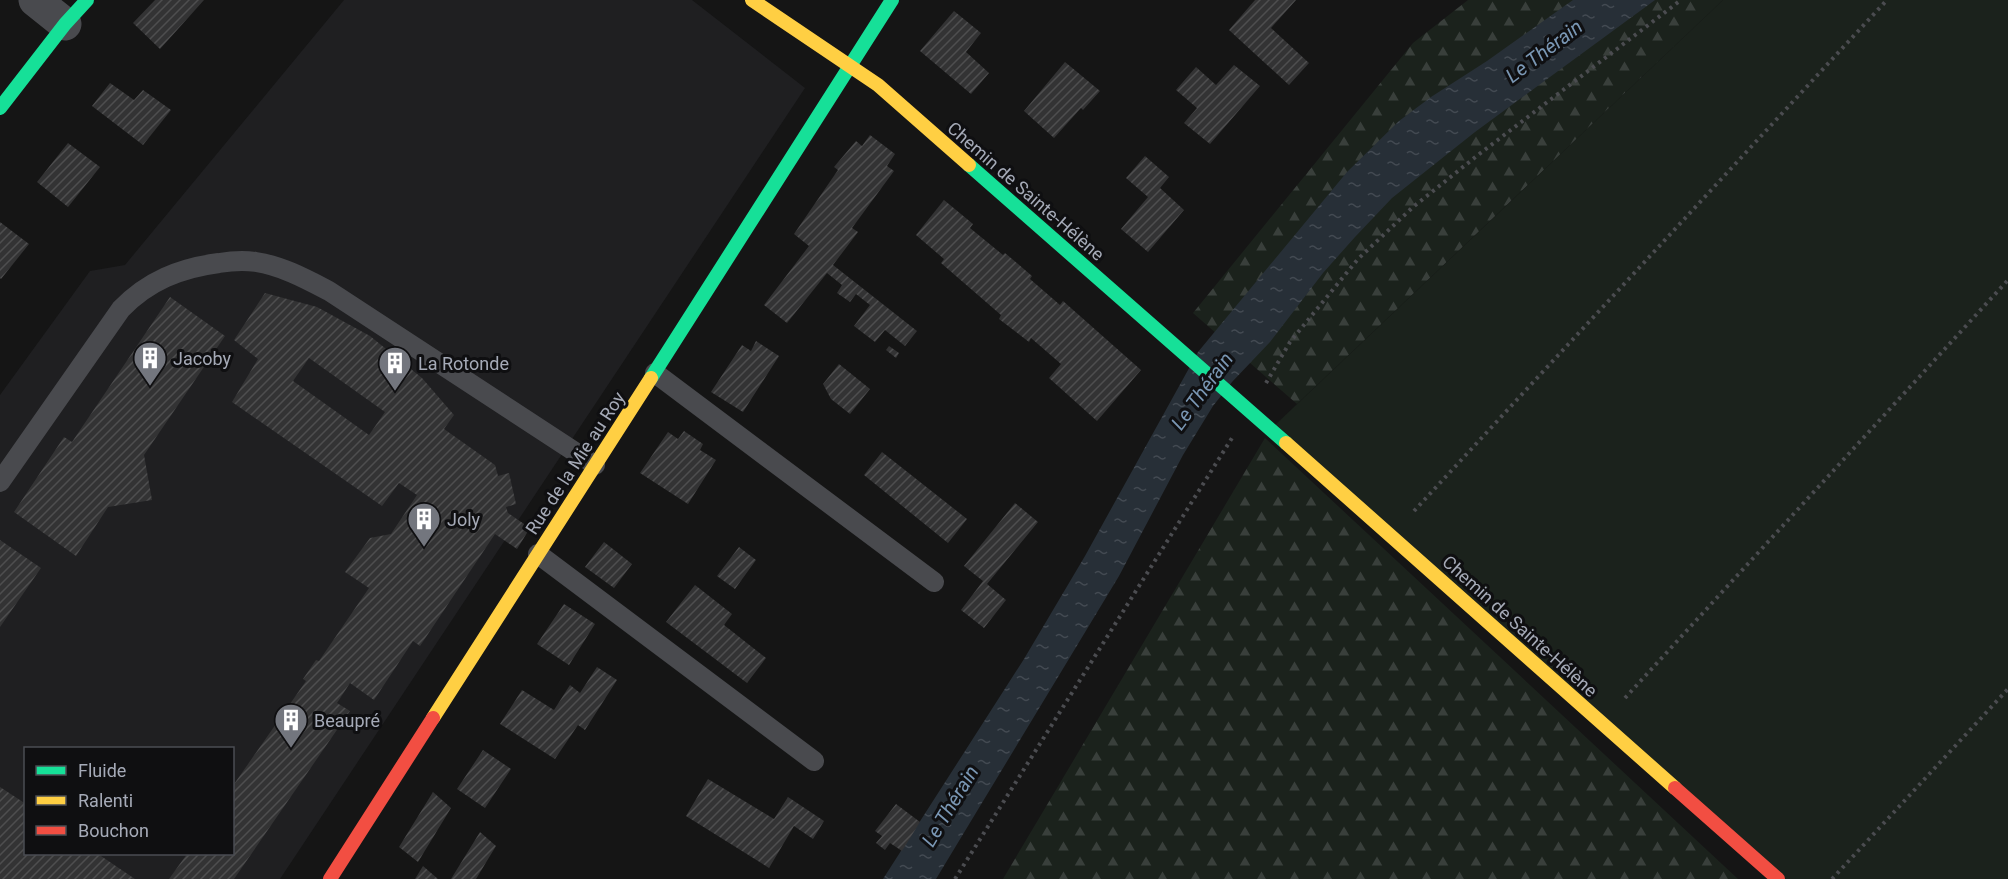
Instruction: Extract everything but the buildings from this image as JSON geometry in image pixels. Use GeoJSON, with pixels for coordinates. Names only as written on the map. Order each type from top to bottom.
{"type":"FeatureCollection","features":[{"type":"Feature","properties":{"kind":"street"},"geometry":{"type":"LineString","coordinates":[[35,0],[65,24]]}},
{"type":"Feature","properties":{"kind":"street"},"geometry":{"type":"LineString","coordinates":[[0,108],[65,24],[87,0]]}},
{"type":"Feature","properties":{"kind":"street","name":"Chemin de Sainte-Hélène"},"geometry":{"type":"LineString","coordinates":[[752,0],[878,85],[1238,400],[1778,879]]}},
{"type":"Feature","properties":{"kind":"street","name":"Rue de la Mie au Roy"},"geometry":{"type":"LineString","coordinates":[[330,879],[892,0]]}},
{"type":"Feature","properties":{"kind":"lane"},"geometry":{"type":"LineString","coordinates":[[0,482],[121,309],[132,297],[161,278],[178,272],[197,266],[237,261],[255,261],[275,266],[308,279],[595,465]]}},
{"type":"Feature","properties":{"kind":"lane"},"geometry":{"type":"LineString","coordinates":[[654,373],[934,582]]}},
{"type":"Feature","properties":{"kind":"lane"},"geometry":{"type":"LineString","coordinates":[[538,554],[814,761]]}},
{"type":"Feature","properties":{"kind":"path"},"geometry":{"type":"LineString","coordinates":[[1391,536],[1887,0]]}},
{"type":"Feature","properties":{"kind":"path"},"geometry":{"type":"LineString","coordinates":[[1602,723],[2008,280]]}},
{"type":"Feature","properties":{"kind":"path"},"geometry":{"type":"LineString","coordinates":[[1832,879],[2008,689]]}},
{"type":"Feature","properties":{"kind":"shaded area"},"geometry":{"type":"Polygon","coordinates":[[[344,0],[692,0],[805,88],[280,879],[0,879],[0,395],[90,271],[125,265],[344,0]]]}},
{"type":"Feature","properties":{"kind":"green space"},"geometry":{"type":"Polygon","coordinates":[[[1468,0],[1723,0],[1297,404],[1193,313],[1413,43],[1468,0]]]}},
{"type":"Feature","properties":{"kind":"green space"},"geometry":{"type":"Polygon","coordinates":[[[1723,0],[2008,0],[2008,879],[1786,879],[1274,426],[1723,0]]]}},
{"type":"Feature","properties":{"kind":"green space"},"geometry":{"type":"Polygon","coordinates":[[[1265,438],[1738,879],[1003,879],[1265,438]]]}},
{"type":"Feature","properties":{"kind":"water","name":"Le Thérain"},"geometry":{"type":"Polygon","coordinates":[[[1573,0],[1655,0],[1475,132],[1392,198],[1323,273],[1270,342],[1213,406],[1183,455],[1119,576],[936,879],[883,879],[1024,659],[1085,556],[1198,352],[1347,172],[1399,121],[1573,0]]]}},
{"type":"Feature","properties":{"kind":"traffic: fast"},"geometry":{"type":"LineString","coordinates":[[0,108],[65,24],[87,0]]}},
{"type":"Feature","properties":{"kind":"traffic: fast"},"geometry":{"type":"LineString","coordinates":[[651,378],[892,0]]}},
{"type":"Feature","properties":{"kind":"traffic: fast"},"geometry":{"type":"LineString","coordinates":[[969,165],[1286,443]]}},
{"type":"Feature","properties":{"kind":"traffic: slow"},"geometry":{"type":"LineString","coordinates":[[752,0],[878,85],[969,165]]}},
{"type":"Feature","properties":{"kind":"traffic: slow"},"geometry":{"type":"LineString","coordinates":[[433,718],[651,378]]}},
{"type":"Feature","properties":{"kind":"traffic: slow"},"geometry":{"type":"LineString","coordinates":[[1286,443],[1675,788]]}},
{"type":"Feature","properties":{"kind":"traffic: jam"},"geometry":{"type":"LineString","coordinates":[[330,879],[433,718]]}},
{"type":"Feature","properties":{"kind":"traffic: jam"},"geometry":{"type":"LineString","coordinates":[[1675,788],[1778,879]]}},
{"type":"Feature","properties":{"kind":"place","name":"Jacoby"},"geometry":{"type":"Point","coordinates":[150,387]}},
{"type":"Feature","properties":{"kind":"place","name":"La Rotonde"},"geometry":{"type":"Point","coordinates":[395,392]}},
{"type":"Feature","properties":{"kind":"place","name":"Joly"},"geometry":{"type":"Point","coordinates":[424,548]}},
{"type":"Feature","properties":{"kind":"place","name":"Beaupré"},"geometry":{"type":"Point","coordinates":[291,749]}}]}
